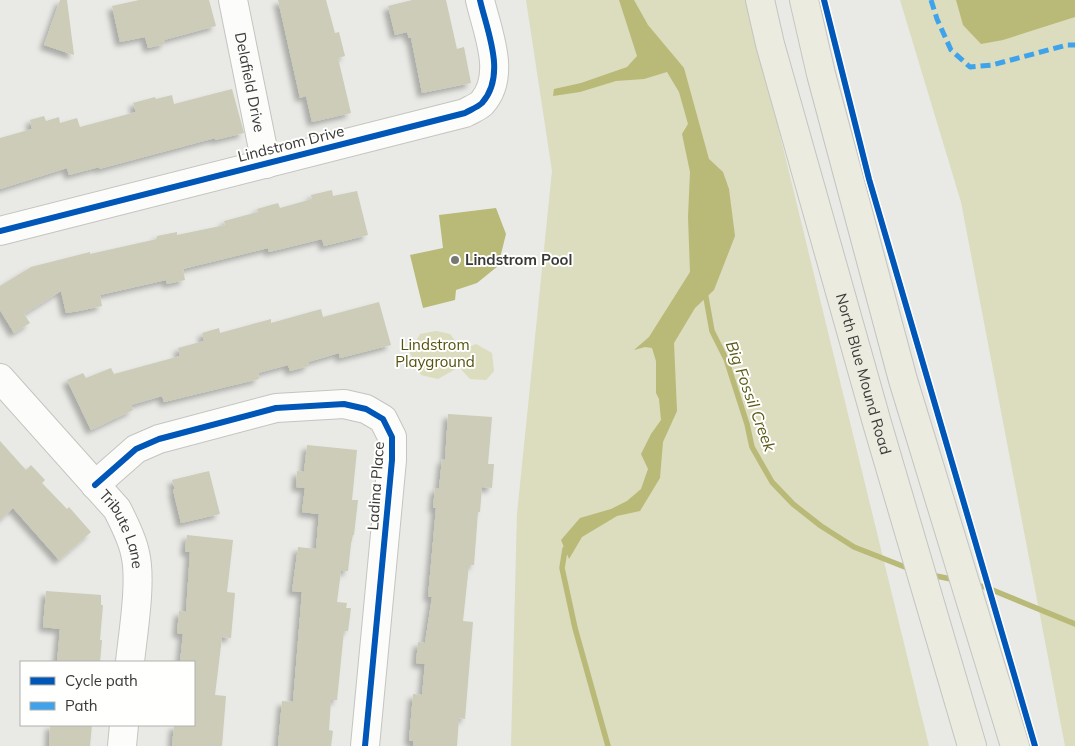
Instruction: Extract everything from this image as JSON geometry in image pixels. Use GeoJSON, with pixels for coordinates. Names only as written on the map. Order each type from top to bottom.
{"type":"FeatureCollection","features":[{"type":"Feature","properties":{"kind":"main road","name":"North Blue Mound Road"},"geometry":{"type":"LineString","coordinates":[[760,0],[775,63],[898,497],[972,746]]}},
{"type":"Feature","properties":{"kind":"main road"},"geometry":{"type":"LineString","coordinates":[[804,0],[824,83],[903,380],[1015,746]]}},
{"type":"Feature","properties":{"kind":"street","name":"Delafield Drive"},"geometry":{"type":"LineString","coordinates":[[233,0],[266,164]]}},
{"type":"Feature","properties":{"kind":"street","name":"Lindstrom Drive"},"geometry":{"type":"LineString","coordinates":[[0,231],[465,113],[482,103],[490,89],[494,75],[494,57],[480,0]]}},
{"type":"Feature","properties":{"kind":"street","name":"Tribute Lane"},"geometry":{"type":"LineString","coordinates":[[0,378],[117,510],[136,554],[138,581],[130,661]]}},
{"type":"Feature","properties":{"kind":"street","name":"Ladina Place"},"geometry":{"type":"LineString","coordinates":[[95,486],[136,449],[144,445],[159,439],[276,408],[344,404],[366,408],[383,419],[392,437],[392,460],[365,746]]}},
{"type":"Feature","properties":{"kind":"street"},"geometry":{"type":"LineString","coordinates":[[122,746],[124,726]]}},
{"type":"Feature","properties":{"kind":"green space"},"geometry":{"type":"Polygon","coordinates":[[[526,0],[747,0],[929,746],[511,746],[517,514],[552,171],[526,0]]]}},
{"type":"Feature","properties":{"kind":"green space"},"geometry":{"type":"Polygon","coordinates":[[[900,0],[1075,0],[1075,746],[1065,746],[961,202],[900,0]]]}},
{"type":"Feature","properties":{"kind":"green space","name":"Lindstrom Playground"},"geometry":{"type":"Polygon","coordinates":[[[436,331],[450,334],[462,350],[476,344],[492,353],[494,371],[486,380],[470,379],[459,367],[438,379],[421,375],[410,353],[420,334],[436,331]]]}},
{"type":"Feature","properties":{"kind":"shaded area"},"geometry":{"type":"Polygon","coordinates":[[[619,0],[634,0],[648,25],[684,68],[709,159],[723,172],[729,189],[735,236],[714,290],[695,308],[674,343],[677,411],[663,442],[660,478],[640,511],[617,516],[582,537],[569,559],[561,540],[580,518],[611,509],[627,501],[641,489],[648,469],[641,454],[651,434],[661,420],[659,399],[656,393],[656,361],[652,348],[645,347],[634,350],[649,337],[690,272],[688,217],[690,172],[682,134],[688,124],[679,92],[667,72],[644,79],[616,81],[580,92],[553,96],[554,89],[581,83],[627,67],[637,56],[619,0]]]}},
{"type":"Feature","properties":{"kind":"shaded area"},"geometry":{"type":"Polygon","coordinates":[[[956,0],[1075,0],[1075,17],[1003,40],[981,44],[963,25],[956,0]]]}},
{"type":"Feature","properties":{"kind":"shaded area","name":"Lindstrom Pool"},"geometry":{"type":"Polygon","coordinates":[[[496,208],[506,234],[498,266],[477,283],[456,290],[455,300],[423,308],[410,255],[443,248],[439,215],[496,208]]]}},
{"type":"Feature","properties":{"kind":"building"},"geometry":{"type":"Polygon","coordinates":[[[60,0],[67,0],[74,55],[44,45],[60,0]]]}},
{"type":"Feature","properties":{"kind":"building"},"geometry":{"type":"Polygon","coordinates":[[[139,0],[209,0],[216,26],[164,40],[165,44],[148,48],[145,37],[120,42],[112,6],[139,0]]]}},
{"type":"Feature","properties":{"kind":"building"},"geometry":{"type":"Polygon","coordinates":[[[278,0],[326,0],[335,33],[339,32],[345,56],[338,58],[351,113],[312,122],[306,96],[300,98],[278,0]]]}},
{"type":"Feature","properties":{"kind":"building"},"geometry":{"type":"Polygon","coordinates":[[[412,0],[446,0],[457,49],[464,47],[471,83],[422,93],[411,38],[409,38],[407,32],[395,35],[388,6],[412,0]]]}},
{"type":"Feature","properties":{"kind":"building"},"geometry":{"type":"Polygon","coordinates":[[[232,89],[244,133],[215,140],[215,138],[99,169],[99,167],[69,175],[67,168],[0,189],[0,138],[32,129],[30,120],[44,116],[46,121],[59,117],[60,123],[77,118],[80,127],[136,112],[133,103],[155,97],[156,99],[172,95],[174,104],[232,89]]]}},
{"type":"Feature","properties":{"kind":"building"},"geometry":{"type":"Polygon","coordinates":[[[332,190],[333,196],[357,191],[368,235],[324,246],[322,239],[269,252],[268,248],[183,269],[185,280],[167,284],[166,280],[100,295],[102,306],[79,311],[66,313],[61,291],[24,314],[30,323],[14,333],[0,310],[0,286],[31,267],[90,252],[90,254],[157,239],[157,236],[177,232],[177,235],[225,225],[224,221],[258,212],[257,209],[278,203],[280,208],[312,199],[311,195],[332,190]]]}},
{"type":"Feature","properties":{"kind":"building"},"geometry":{"type":"Polygon","coordinates":[[[379,302],[391,345],[340,358],[339,353],[308,362],[309,366],[290,371],[288,365],[258,373],[259,379],[164,402],[162,396],[131,405],[133,410],[91,430],[67,380],[83,373],[86,378],[111,368],[114,374],[180,356],[178,348],[204,341],[202,333],[219,328],[220,333],[271,319],[271,323],[321,309],[323,317],[379,302]]]}},
{"type":"Feature","properties":{"kind":"building"},"geometry":{"type":"Polygon","coordinates":[[[448,414],[492,417],[488,464],[494,464],[492,488],[482,487],[474,565],[469,565],[463,621],[473,622],[465,719],[459,718],[457,746],[413,746],[413,741],[409,741],[413,694],[422,695],[425,664],[416,663],[418,642],[425,643],[432,597],[428,597],[436,508],[433,508],[435,488],[439,489],[442,459],[445,460],[448,414]]]}},
{"type":"Feature","properties":{"kind":"building"},"geometry":{"type":"Polygon","coordinates":[[[0,441],[26,470],[31,465],[45,480],[42,483],[67,509],[69,507],[91,532],[59,560],[13,508],[0,520],[0,441]]]}},
{"type":"Feature","properties":{"kind":"building"},"geometry":{"type":"Polygon","coordinates":[[[307,445],[357,450],[352,500],[358,500],[354,535],[348,571],[341,571],[337,602],[347,603],[346,608],[351,608],[348,631],[344,631],[337,700],[331,700],[329,730],[333,731],[331,746],[278,746],[282,701],[293,702],[302,592],[292,591],[298,547],[316,549],[319,514],[302,512],[305,488],[296,487],[297,471],[304,472],[307,445]]]}},
{"type":"Feature","properties":{"kind":"building"},"geometry":{"type":"Polygon","coordinates":[[[209,471],[220,514],[181,523],[172,480],[209,471]]]}},
{"type":"Feature","properties":{"kind":"building"},"geometry":{"type":"Polygon","coordinates":[[[187,535],[233,540],[227,592],[235,593],[231,638],[222,637],[215,695],[226,696],[222,746],[172,746],[174,726],[195,726],[195,661],[180,661],[183,634],[177,633],[179,611],[186,612],[190,552],[186,552],[187,535]]]}},
{"type":"Feature","properties":{"kind":"building"},"geometry":{"type":"Polygon","coordinates":[[[46,591],[101,595],[101,605],[103,605],[100,661],[57,661],[60,629],[43,627],[46,591]]]}},
{"type":"Feature","properties":{"kind":"building"},"geometry":{"type":"Polygon","coordinates":[[[50,726],[92,726],[90,746],[49,746],[50,726]]]}},
{"type":"Feature","properties":{"kind":"waterway","name":"Big Fossil Creek"},"geometry":{"type":"LineString","coordinates":[[705,292],[712,331],[726,359],[747,424],[752,447],[772,482],[793,504],[821,526],[854,547],[910,569]]}},
{"type":"Feature","properties":{"kind":"waterway"},"geometry":{"type":"LineString","coordinates":[[570,544],[565,549],[562,568],[575,628],[608,746]]}},
{"type":"Feature","properties":{"kind":"waterway","name":"Big Fossil Creek"},"geometry":{"type":"LineString","coordinates":[[931,575],[956,580]]}},
{"type":"Feature","properties":{"kind":"waterway","name":"Big Fossil Creek"},"geometry":{"type":"LineString","coordinates":[[975,585],[985,587],[1075,624]]}},
{"type":"Feature","properties":{"kind":"marked path"},"geometry":{"type":"LineString","coordinates":[[931,0],[951,50],[970,67],[992,65],[1067,45],[1075,45]]}},
{"type":"Feature","properties":{"kind":"cycle path"},"geometry":{"type":"LineString","coordinates":[[0,231],[465,113],[482,103],[489,92],[493,79],[493,53],[480,0]]}},
{"type":"Feature","properties":{"kind":"cycle path"},"geometry":{"type":"LineString","coordinates":[[824,0],[869,179],[1035,746]]}},
{"type":"Feature","properties":{"kind":"cycle path"},"geometry":{"type":"LineString","coordinates":[[95,485],[136,449],[159,439],[276,408],[344,404],[366,409],[383,419],[392,437],[392,460],[365,746]]}},
{"type":"Feature","properties":{"kind":"place","name":"Lindstrom Pool"},"geometry":{"type":"Point","coordinates":[455,260]}}]}
